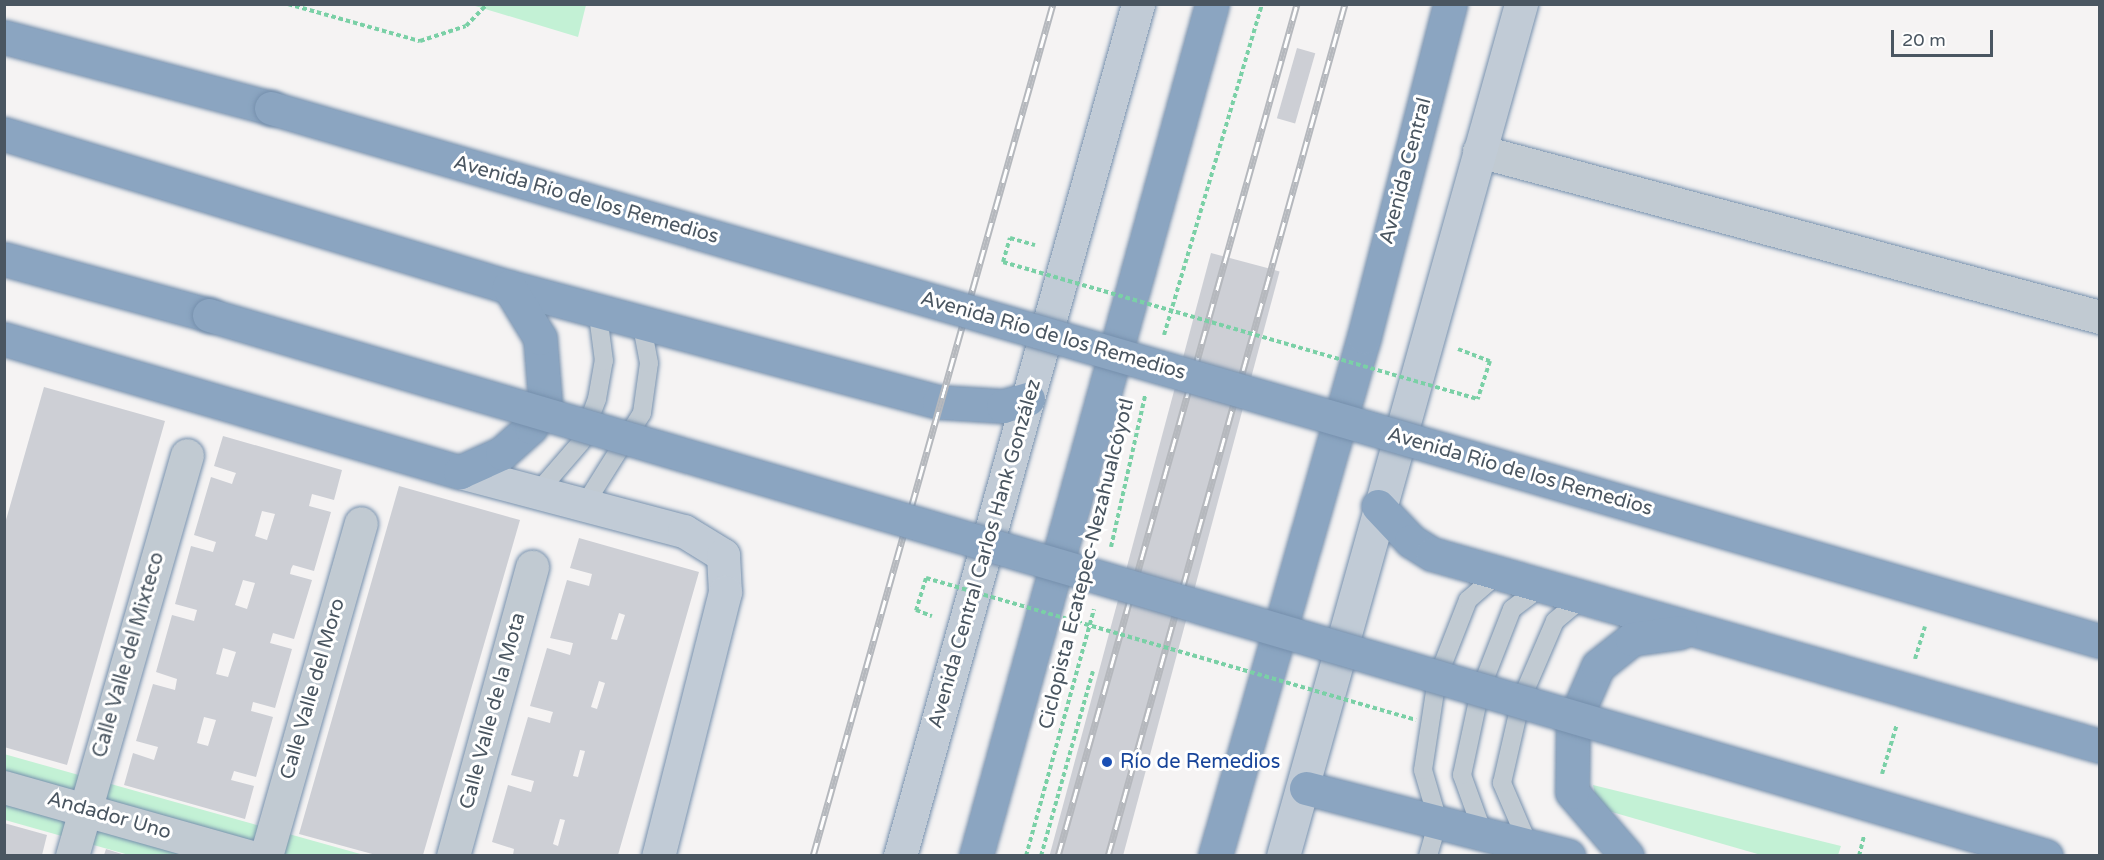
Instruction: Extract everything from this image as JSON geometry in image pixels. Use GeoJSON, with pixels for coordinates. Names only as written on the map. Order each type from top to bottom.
{"type":"FeatureCollection","features":[{"type":"Feature","properties":{"kind":"highway"},"geometry":{"type":"LineString","coordinates":[[976,855],[1136,269],[1212,4]]}},
{"type":"Feature","properties":{"kind":"highway","name":"Avenida Central"},"geometry":{"type":"LineString","coordinates":[[1215,855],[1364,337],[1450,4]]}},
{"type":"Feature","properties":{"kind":"highway","name":"Avenida Río de los Remedios"},"geometry":{"type":"LineString","coordinates":[[4,37],[271,108],[2100,641]]}},
{"type":"Feature","properties":{"kind":"highway"},"geometry":{"type":"LineString","coordinates":[[4,134],[509,287],[597,308],[939,402],[1003,406],[1028,399]]}},
{"type":"Feature","properties":{"kind":"highway"},"geometry":{"type":"LineString","coordinates":[[4,259],[210,315],[2046,855]]}},
{"type":"Feature","properties":{"kind":"highway"},"geometry":{"type":"LineString","coordinates":[[4,339],[460,472],[502,453],[531,427],[545,400],[540,338],[509,287]]}},
{"type":"Feature","properties":{"kind":"highway"},"geometry":{"type":"LineString","coordinates":[[1378,506],[1411,541],[1432,554],[2100,746]]}},
{"type":"Feature","properties":{"kind":"highway"},"geometry":{"type":"LineString","coordinates":[[1627,855],[1572,792],[1573,723],[1598,666],[1632,639],[1691,630]]}},
{"type":"Feature","properties":{"kind":"highway"},"geometry":{"type":"LineString","coordinates":[[1306,788],[1568,855]]}},
{"type":"Feature","properties":{"kind":"main road","name":"Avenida Central Carlos Hank González"},"geometry":{"type":"LineString","coordinates":[[900,855],[1138,4]]}},
{"type":"Feature","properties":{"kind":"main road"},"geometry":{"type":"LineString","coordinates":[[1284,855],[1306,788],[1378,506],[1521,4]]}},
{"type":"Feature","properties":{"kind":"main road"},"geometry":{"type":"LineString","coordinates":[[460,472],[684,531],[723,555],[725,592],[658,855]]}},
{"type":"Feature","properties":{"kind":"street"},"geometry":{"type":"LineString","coordinates":[[1479,151],[2100,317]]}},
{"type":"Feature","properties":{"kind":"street","name":"Calle Valle del Mixteco"},"geometry":{"type":"LineString","coordinates":[[72,855],[187,455]]}},
{"type":"Feature","properties":{"kind":"street","name":"Calle Valle del Moro"},"geometry":{"type":"LineString","coordinates":[[266,855],[361,523]]}},
{"type":"Feature","properties":{"kind":"street","name":"Calle Valle de la Mota"},"geometry":{"type":"LineString","coordinates":[[453,855],[532,567]]}},
{"type":"Feature","properties":{"kind":"street","name":"Andador Uno"},"geometry":{"type":"LineString","coordinates":[[4,787],[248,855]]}},
{"type":"Feature","properties":{"kind":"lane"},"geometry":{"type":"LineString","coordinates":[[537,493],[581,442],[597,399],[604,361],[597,308]]}},
{"type":"Feature","properties":{"kind":"lane"},"geometry":{"type":"LineString","coordinates":[[585,504],[642,413],[649,363],[641,321]]}},
{"type":"Feature","properties":{"kind":"lane"},"geometry":{"type":"LineString","coordinates":[[1428,855],[1438,821],[1423,770],[1437,679],[1468,600],[1498,574]]}},
{"type":"Feature","properties":{"kind":"lane"},"geometry":{"type":"LineString","coordinates":[[1483,833],[1462,775],[1480,691],[1512,609],[1543,586]]}},
{"type":"Feature","properties":{"kind":"lane"},"geometry":{"type":"LineString","coordinates":[[1529,846],[1502,783],[1521,700],[1555,621],[1584,597]]}},
{"type":"Feature","properties":{"kind":"path"},"geometry":{"type":"LineString","coordinates":[[288,4],[420,41],[466,26],[487,4]]}},
{"type":"Feature","properties":{"kind":"path"},"geometry":{"type":"LineString","coordinates":[[1160,347],[1262,4]]}},
{"type":"Feature","properties":{"kind":"path"},"geometry":{"type":"LineString","coordinates":[[1010,238],[1003,262],[1478,399],[1490,361]]}},
{"type":"Feature","properties":{"kind":"path","name":"Ciclopista Ecatepec-Nezahualcóyotl"},"geometry":{"type":"LineString","coordinates":[[1110,551],[1130,443],[1147,390]]}},
{"type":"Feature","properties":{"kind":"path"},"geometry":{"type":"LineString","coordinates":[[926,578],[1416,720]]}},
{"type":"Feature","properties":{"kind":"path","name":"Ciclopista Ecatepec-Nezahualcóyotl"},"geometry":{"type":"LineString","coordinates":[[1026,855],[1098,596]]}},
{"type":"Feature","properties":{"kind":"path"},"geometry":{"type":"LineString","coordinates":[[1041,855],[1093,671]]}},
{"type":"Feature","properties":{"kind":"green space"},"geometry":{"type":"Polygon","coordinates":[[[586,4],[578,37],[472,5],[586,4]]]}},
{"type":"Feature","properties":{"kind":"green space"},"geometry":{"type":"Polygon","coordinates":[[[4,754],[364,855],[129,855],[5,820],[4,754]]]}},
{"type":"Feature","properties":{"kind":"green space"},"geometry":{"type":"Polygon","coordinates":[[[1593,785],[1841,846],[1838,855],[1761,855],[1598,808],[1593,785]]]}},
{"type":"Feature","properties":{"kind":"building"},"geometry":{"type":"Polygon","coordinates":[[[1297,48],[1315,53],[1295,123],[1277,118],[1297,48]]]}},
{"type":"Feature","properties":{"kind":"building","name":"Río de Remedios"},"geometry":{"type":"Polygon","coordinates":[[[1211,253],[1280,271],[1123,856],[1049,856],[1211,253]]]}},
{"type":"Feature","properties":{"kind":"building"},"geometry":{"type":"Polygon","coordinates":[[[44,387],[165,421],[67,765],[4,747],[4,527],[44,387]]]}},
{"type":"Feature","properties":{"kind":"building"},"geometry":{"type":"Polygon","coordinates":[[[223,436],[342,470],[334,500],[312,494],[309,506],[331,512],[314,571],[293,565],[291,569],[290,574],[312,580],[294,639],[273,633],[270,643],[292,649],[275,708],[253,702],[251,711],[273,717],[256,777],[234,771],[231,780],[254,786],[245,819],[124,785],[133,753],[154,760],[158,747],[136,741],[153,684],[175,690],[177,679],[156,672],[172,615],[194,621],[197,610],[175,604],[191,546],[213,552],[216,542],[194,535],[211,477],[232,484],[236,473],[214,466],[223,436]],[[262,511],[255,536],[267,540],[275,514],[262,511]],[[243,580],[235,605],[247,609],[255,583],[243,580]],[[223,648],[216,674],[228,677],[236,652],[223,648]],[[204,717],[197,743],[208,746],[216,720],[204,717]]]}},
{"type":"Feature","properties":{"kind":"building"},"geometry":{"type":"Polygon","coordinates":[[[399,486],[520,520],[423,855],[376,855],[299,834],[399,486]]]}},
{"type":"Feature","properties":{"kind":"building"},"geometry":{"type":"Polygon","coordinates":[[[579,538],[699,572],[618,855],[513,855],[514,849],[492,842],[508,785],[531,792],[534,781],[511,775],[528,717],[550,723],[553,712],[530,706],[547,648],[570,655],[573,643],[550,638],[567,580],[589,586],[592,574],[570,568],[579,538]],[[619,613],[611,639],[617,640],[625,615],[619,613]],[[599,681],[591,707],[597,709],[605,683],[599,681]],[[580,750],[573,776],[578,777],[585,751],[580,750]],[[560,819],[553,844],[558,846],[565,820],[560,819]]]}},
{"type":"Feature","properties":{"kind":"building"},"geometry":{"type":"Polygon","coordinates":[[[4,823],[47,835],[42,855],[4,855],[4,823]]]}},
{"type":"Feature","properties":{"kind":"building"},"geometry":{"type":"Polygon","coordinates":[[[106,849],[125,855],[104,855],[106,849]]]}},
{"type":"Feature","properties":{"kind":"railway"},"geometry":{"type":"LineString","coordinates":[[813,856],[1053,4]]}},
{"type":"Feature","properties":{"kind":"railway"},"geometry":{"type":"LineString","coordinates":[[1058,856],[1297,4]]}},
{"type":"Feature","properties":{"kind":"railway"},"geometry":{"type":"LineString","coordinates":[[1108,856],[1345,4]]}},
{"type":"Feature","properties":{"kind":"place","name":"Río de Remedios"},"geometry":{"type":"Point","coordinates":[1107,762]}}]}
